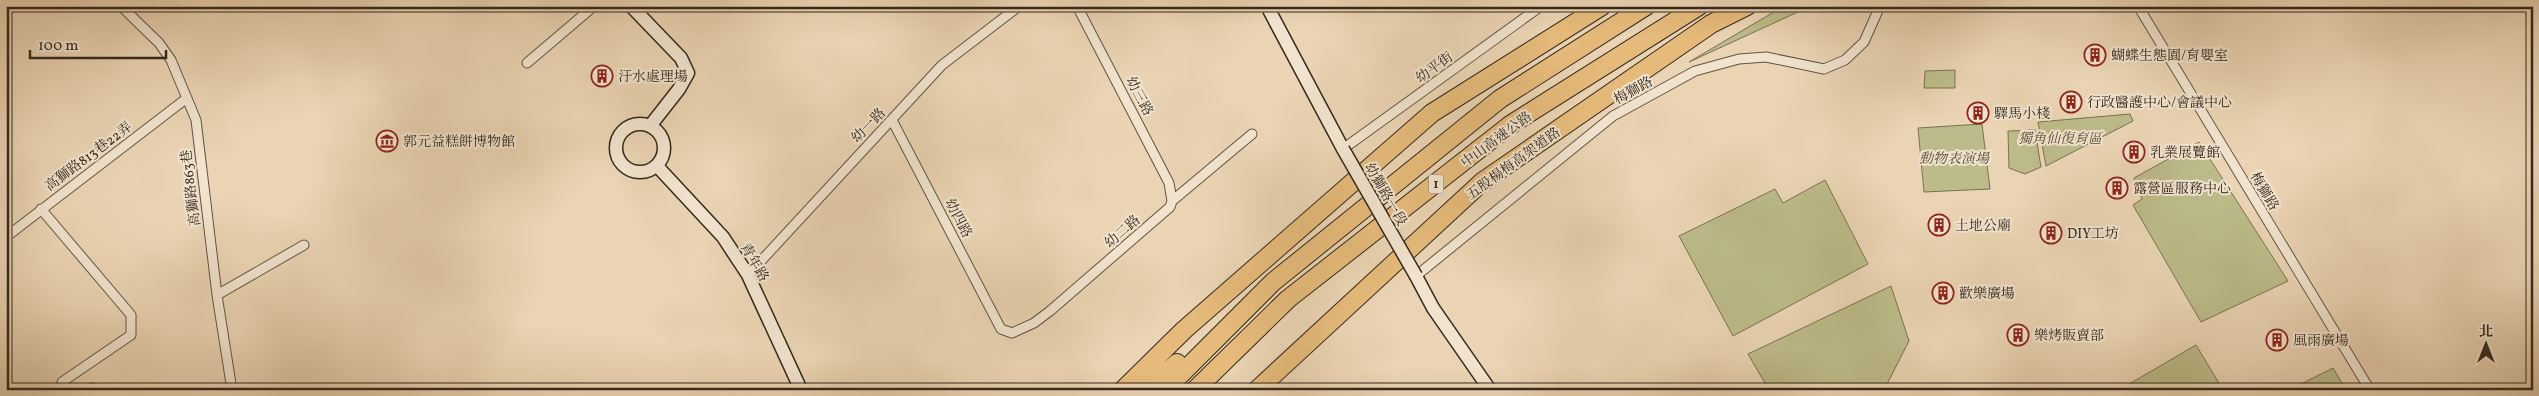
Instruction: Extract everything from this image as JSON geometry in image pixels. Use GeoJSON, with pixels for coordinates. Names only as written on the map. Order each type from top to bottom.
{"type":"FeatureCollection","features":[{"type":"Feature","properties":{"kind":"highway"},"geometry":{"type":"LineString","coordinates":[[1123,390],[1184,330],[1432,113],[1602,6]]}},
{"type":"Feature","properties":{"kind":"highway","name":"中山高速公路"},"geometry":{"type":"LineString","coordinates":[[1165,390],[1273,282],[1500,99],[1646,6]]}},
{"type":"Feature","properties":{"kind":"highway","name":"中山高速公路"},"geometry":{"type":"LineString","coordinates":[[1195,390],[1288,299],[1510,125],[1699,6]]}},
{"type":"Feature","properties":{"kind":"highway","name":"五股楊梅高架道路"},"geometry":{"type":"LineString","coordinates":[[1257,390],[1482,182],[1711,24],[1747,6]]}},
{"type":"Feature","properties":{"kind":"highway"},"geometry":{"type":"LineString","coordinates":[[1146,390],[1273,282]]}},
{"type":"Feature","properties":{"kind":"highway"},"geometry":{"type":"LineString","coordinates":[[1208,390],[1270,317]]}},
{"type":"Feature","properties":{"kind":"street","name":"高獅路863巷"},"geometry":{"type":"LineString","coordinates":[[121,6],[159,43],[171,60],[196,120],[217,295],[232,390]]}},
{"type":"Feature","properties":{"kind":"street"},"geometry":{"type":"LineString","coordinates":[[527,63],[594,6]]}},
{"type":"Feature","properties":{"kind":"street"},"geometry":{"type":"LineString","coordinates":[[630,6],[681,58],[688,72],[680,89],[650,126]]}},
{"type":"Feature","properties":{"kind":"street","name":"幼一路"},"geometry":{"type":"LineString","coordinates":[[748,275],[942,66],[1019,6]]}},
{"type":"Feature","properties":{"kind":"street","name":"幼三路"},"geometry":{"type":"LineString","coordinates":[[1077,6],[1170,183],[1172,201]]}},
{"type":"Feature","properties":{"kind":"street","name":"幼獅路一段"},"geometry":{"type":"LineString","coordinates":[[1267,6],[1343,150],[1438,316],[1490,390]]}},
{"type":"Feature","properties":{"kind":"street","name":"幼平街"},"geometry":{"type":"LineString","coordinates":[[1343,150],[1540,6]]}},
{"type":"Feature","properties":{"kind":"street","name":"梅獅路"},"geometry":{"type":"LineString","coordinates":[[1416,276],[1613,116],[1695,71],[1739,59],[1766,57],[1824,69],[1845,60],[1864,42],[1880,6]]}},
{"type":"Feature","properties":{"kind":"street","name":"梅獅路"},"geometry":{"type":"LineString","coordinates":[[2138,6],[2370,390]]}},
{"type":"Feature","properties":{"kind":"street","name":"高獅路813巷22弄"},"geometry":{"type":"LineString","coordinates":[[6,237],[187,98]]}},
{"type":"Feature","properties":{"kind":"street","name":"幼四路"},"geometry":{"type":"LineString","coordinates":[[892,120],[1001,329]]}},
{"type":"Feature","properties":{"kind":"street"},"geometry":{"type":"LineString","coordinates":[[639,124],[650,126],[660,134],[664,154],[657,166],[648,171],[638,172],[628,169],[616,153],[617,143],[621,134],[629,127],[639,124]]}},
{"type":"Feature","properties":{"kind":"street","name":"幼二路"},"geometry":{"type":"LineString","coordinates":[[1001,329],[1012,333],[1040,319],[1170,207],[1172,201],[1252,134]]}},
{"type":"Feature","properties":{"kind":"street","name":"青年路"},"geometry":{"type":"LineString","coordinates":[[657,166],[722,237],[748,275],[801,390]]}},
{"type":"Feature","properties":{"kind":"street"},"geometry":{"type":"LineString","coordinates":[[42,210],[131,315],[132,334],[62,382]]}},
{"type":"Feature","properties":{"kind":"street"},"geometry":{"type":"LineString","coordinates":[[217,295],[304,245]]}},
{"type":"Feature","properties":{"kind":"green space"},"geometry":{"type":"Polygon","coordinates":[[[1784,6],[1811,6],[1689,62],[1784,6]]]}},
{"type":"Feature","properties":{"kind":"green space"},"geometry":{"type":"Polygon","coordinates":[[[1955,70],[1955,88],[1924,88],[1925,71],[1955,70]]]}},
{"type":"Feature","properties":{"kind":"green space","name":"獨角仙復育區"},"geometry":{"type":"Polygon","coordinates":[[[2130,114],[2133,121],[2046,166],[2038,122],[2130,114]]]}},
{"type":"Feature","properties":{"kind":"green space","name":"動物表演場"},"geometry":{"type":"Polygon","coordinates":[[[1982,124],[1990,189],[1924,192],[1918,128],[1982,124]]]}},
{"type":"Feature","properties":{"kind":"green space"},"geometry":{"type":"Polygon","coordinates":[[[2035,130],[2041,167],[2025,174],[2009,168],[2008,131],[2035,130]]]}},
{"type":"Feature","properties":{"kind":"green space"},"geometry":{"type":"Polygon","coordinates":[[[2199,142],[2288,281],[2201,322],[2133,205],[2142,199],[2134,178],[2199,142]]]}},
{"type":"Feature","properties":{"kind":"green space"},"geometry":{"type":"Polygon","coordinates":[[[1825,180],[1868,264],[1733,336],[1679,236],[1775,189],[1783,203],[1825,180]]]}},
{"type":"Feature","properties":{"kind":"green space"},"geometry":{"type":"Polygon","coordinates":[[[1891,286],[1909,341],[1884,390],[1769,390],[1748,354],[1891,286]]]}},
{"type":"Feature","properties":{"kind":"green space"},"geometry":{"type":"Polygon","coordinates":[[[2196,345],[2223,390],[2119,390],[2196,345]]]}},
{"type":"Feature","properties":{"kind":"green space"},"geometry":{"type":"Polygon","coordinates":[[[2333,368],[2346,390],[2289,390],[2333,368]]]}},
{"type":"Feature","properties":{"kind":"place","name":"蝴蝶生態園/育嬰室"},"geometry":{"type":"Point","coordinates":[2095,55]}},
{"type":"Feature","properties":{"kind":"place","name":"汙水處理場"},"geometry":{"type":"Point","coordinates":[602,76]}},
{"type":"Feature","properties":{"kind":"place","name":"行政醫護中心/會議中心"},"geometry":{"type":"Point","coordinates":[2071,102]}},
{"type":"Feature","properties":{"kind":"place","name":"驛馬小棧"},"geometry":{"type":"Point","coordinates":[1978,113]}},
{"type":"Feature","properties":{"kind":"place","name":"郭元益糕餅博物館"},"geometry":{"type":"Point","coordinates":[387,141]}},
{"type":"Feature","properties":{"kind":"place","name":"乳業展覽館"},"geometry":{"type":"Point","coordinates":[2134,152]}},
{"type":"Feature","properties":{"kind":"place","name":"露營區服務中心"},"geometry":{"type":"Point","coordinates":[2117,188]}},
{"type":"Feature","properties":{"kind":"place","name":"土地公廟"},"geometry":{"type":"Point","coordinates":[1939,225]}},
{"type":"Feature","properties":{"kind":"place","name":"DIY工坊"},"geometry":{"type":"Point","coordinates":[2051,233]}},
{"type":"Feature","properties":{"kind":"place","name":"歡樂廣場"},"geometry":{"type":"Point","coordinates":[1943,293]}},
{"type":"Feature","properties":{"kind":"place","name":"樂烤販賣部"},"geometry":{"type":"Point","coordinates":[2018,335]}},
{"type":"Feature","properties":{"kind":"place","name":"風雨廣場"},"geometry":{"type":"Point","coordinates":[2277,340]}}]}
